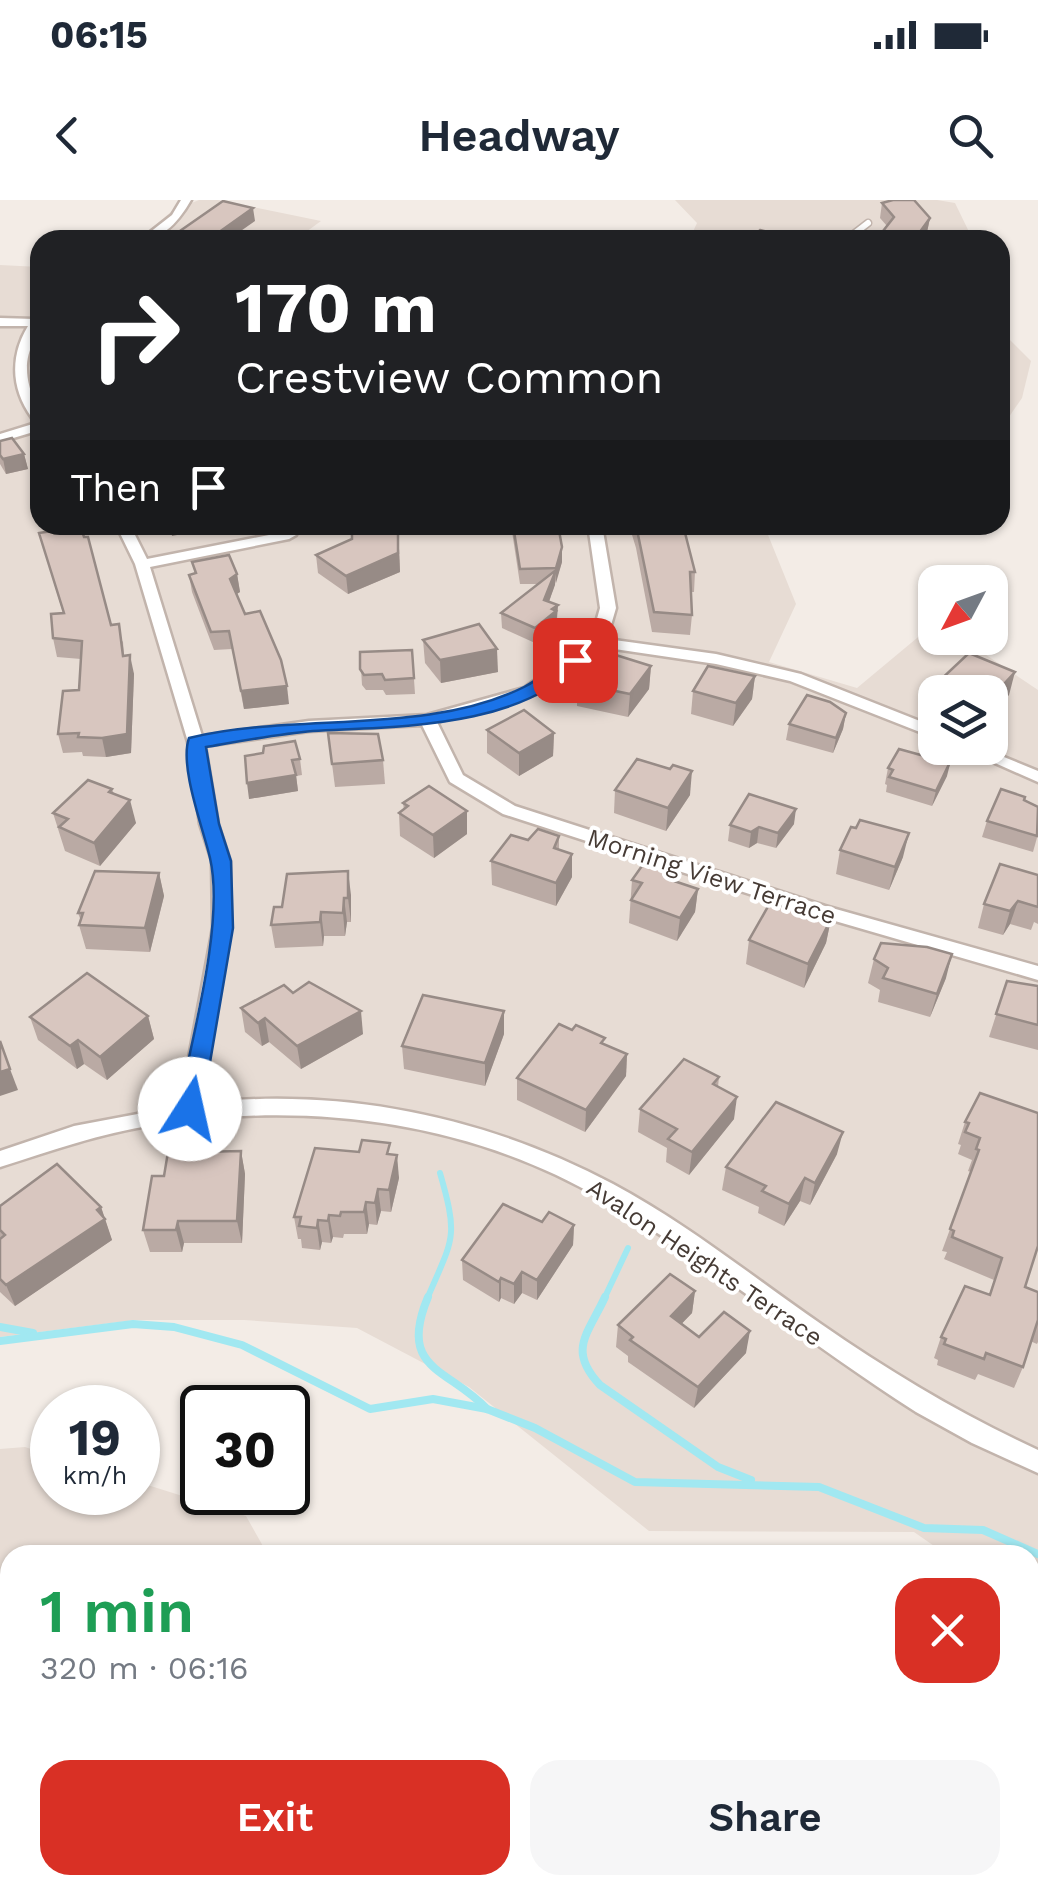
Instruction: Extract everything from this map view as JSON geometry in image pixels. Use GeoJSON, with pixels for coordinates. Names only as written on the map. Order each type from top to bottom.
{"type":"FeatureCollection","features":[{"type":"Feature","properties":{"kind":"street"},"geometry":{"type":"LineString","coordinates":[[160,230],[176,218],[186,200]]}},
{"type":"Feature","properties":{"kind":"street"},"geometry":{"type":"LineString","coordinates":[[0,322],[30,321]]}},
{"type":"Feature","properties":{"kind":"street"},"geometry":{"type":"LineString","coordinates":[[30,341],[18,372],[30,405]]}},
{"type":"Feature","properties":{"kind":"street"},"geometry":{"type":"LineString","coordinates":[[0,438],[30,427]]}},
{"type":"Feature","properties":{"kind":"street"},"geometry":{"type":"LineString","coordinates":[[128,535],[142,564],[196,742],[209,824],[221,861],[222,928],[190,1109]]}},
{"type":"Feature","properties":{"kind":"street"},"geometry":{"type":"LineString","coordinates":[[196,742],[309,726],[428,720],[530,691],[598,642],[608,608],[597,535]]}},
{"type":"Feature","properties":{"kind":"street"},"geometry":{"type":"LineString","coordinates":[[142,564],[289,536]]}},
{"type":"Feature","properties":{"kind":"street"},"geometry":{"type":"LineString","coordinates":[[598,642],[716,659],[795,677],[918,726]]}},
{"type":"Feature","properties":{"kind":"street","name":"Morning View Terrace"},"geometry":{"type":"LineString","coordinates":[[428,720],[456,778],[509,810],[818,910],[1038,973]]}},
{"type":"Feature","properties":{"kind":"street"},"geometry":{"type":"LineString","coordinates":[[1008,764],[1038,777]]}},
{"type":"Feature","properties":{"kind":"street","name":"Avalon Heights Terrace"},"geometry":{"type":"LineString","coordinates":[[0,1160],[64,1137],[190,1109],[348,1111],[433,1123],[505,1144],[606,1191],[870,1372],[998,1446],[1038,1462]]}},
{"type":"Feature","properties":{"kind":"lane"},"geometry":{"type":"LineString","coordinates":[[859,230],[868,223]]}},
{"type":"Feature","properties":{"kind":"shaded area"},"geometry":{"type":"Polygon","coordinates":[[[199,200],[218,200],[321,221],[309,230],[150,230],[172,211],[199,200]]]}},
{"type":"Feature","properties":{"kind":"shaded area"},"geometry":{"type":"Polygon","coordinates":[[[675,200],[937,200],[955,203],[968,230],[694,230],[697,223],[675,200]]]}},
{"type":"Feature","properties":{"kind":"shaded area"},"geometry":{"type":"Polygon","coordinates":[[[0,265],[30,266],[30,535],[768,535],[796,604],[769,662],[857,688],[918,637],[918,655],[986,655],[1038,690],[1038,1545],[933,1545],[914,1532],[649,1531],[469,1387],[357,1328],[244,1320],[135,1320],[0,1337],[0,265]]]}},
{"type":"Feature","properties":{"kind":"shaded area"},"geometry":{"type":"Polygon","coordinates":[[[1010,340],[1031,361],[1022,398],[1010,415],[1010,340]]]}},
{"type":"Feature","properties":{"kind":"shaded area"},"geometry":{"type":"Polygon","coordinates":[[[25,1447],[30,1449],[30,1515],[160,1515],[160,1489],[180,1495],[180,1515],[246,1516],[262,1545],[0,1545],[0,1449],[25,1447]]]}},
{"type":"Feature","properties":{"kind":"building"},"geometry":{"type":"Polygon","coordinates":[[[914,200],[930,218],[921,230],[884,230],[894,217],[882,203],[914,200]]]}},
{"type":"Feature","properties":{"kind":"building"},"geometry":{"type":"Polygon","coordinates":[[[223,201],[253,208],[222,230],[181,230],[223,201]]]}},
{"type":"Feature","properties":{"kind":"building"},"geometry":{"type":"Polygon","coordinates":[[[12,438],[24,454],[3,459],[0,441],[12,438]]]}},
{"type":"Feature","properties":{"kind":"building"},"geometry":{"type":"Polygon","coordinates":[[[40,535],[88,537],[111,625],[119,624],[123,656],[130,655],[127,734],[102,738],[58,734],[63,691],[79,690],[82,641],[53,638],[51,614],[64,613],[40,535]]]}},
{"type":"Feature","properties":{"kind":"building"},"geometry":{"type":"Polygon","coordinates":[[[352,535],[398,535],[398,553],[346,576],[316,555],[352,539],[352,535]]]}},
{"type":"Feature","properties":{"kind":"building"},"geometry":{"type":"Polygon","coordinates":[[[515,535],[560,535],[562,547],[556,568],[520,569],[515,535]]]}},
{"type":"Feature","properties":{"kind":"building"},"geometry":{"type":"Polygon","coordinates":[[[638,535],[686,535],[695,572],[690,572],[692,615],[654,612],[638,535]]]}},
{"type":"Feature","properties":{"kind":"building"},"geometry":{"type":"Polygon","coordinates":[[[229,555],[237,574],[230,579],[245,614],[260,611],[281,660],[287,686],[241,691],[229,631],[211,632],[189,575],[196,573],[192,562],[229,555]]]}},
{"type":"Feature","properties":{"kind":"building"},"geometry":{"type":"Polygon","coordinates":[[[556,570],[544,600],[558,605],[552,609],[556,611],[535,628],[501,613],[556,570]]]}},
{"type":"Feature","properties":{"kind":"building"},"geometry":{"type":"Polygon","coordinates":[[[479,624],[497,649],[440,660],[423,640],[479,624]]]}},
{"type":"Feature","properties":{"kind":"building"},"geometry":{"type":"Polygon","coordinates":[[[412,650],[414,678],[385,680],[382,674],[364,675],[360,669],[360,652],[412,650]]]}},
{"type":"Feature","properties":{"kind":"building"},"geometry":{"type":"Polygon","coordinates":[[[603,651],[651,666],[630,694],[577,683],[603,651]]]}},
{"type":"Feature","properties":{"kind":"building"},"geometry":{"type":"Polygon","coordinates":[[[967,655],[1015,672],[1008,680],[1008,675],[946,675],[967,655]]]}},
{"type":"Feature","properties":{"kind":"building"},"geometry":{"type":"Polygon","coordinates":[[[708,666],[755,676],[736,703],[693,691],[708,666]]]}},
{"type":"Feature","properties":{"kind":"building"},"geometry":{"type":"Polygon","coordinates":[[[807,695],[830,702],[846,713],[836,738],[789,724],[807,695]]]}},
{"type":"Feature","properties":{"kind":"building"},"geometry":{"type":"Polygon","coordinates":[[[524,710],[554,733],[519,753],[487,730],[524,710]]]}},
{"type":"Feature","properties":{"kind":"building"},"geometry":{"type":"Polygon","coordinates":[[[328,733],[378,734],[383,760],[332,764],[328,733]]]}},
{"type":"Feature","properties":{"kind":"building"},"geometry":{"type":"Polygon","coordinates":[[[295,741],[300,759],[292,760],[296,775],[247,783],[245,756],[263,753],[264,746],[295,741]]]}},
{"type":"Feature","properties":{"kind":"building"},"geometry":{"type":"Polygon","coordinates":[[[899,749],[918,754],[918,765],[949,765],[936,791],[889,777],[893,770],[888,768],[899,749]]]}},
{"type":"Feature","properties":{"kind":"building"},"geometry":{"type":"Polygon","coordinates":[[[637,759],[692,771],[668,808],[615,790],[637,759]]]}},
{"type":"Feature","properties":{"kind":"building"},"geometry":{"type":"Polygon","coordinates":[[[88,780],[130,800],[94,843],[59,827],[68,819],[53,813],[88,780]]]}},
{"type":"Feature","properties":{"kind":"building"},"geometry":{"type":"Polygon","coordinates":[[[429,786],[467,811],[433,835],[399,813],[408,806],[403,803],[429,786]]]}},
{"type":"Feature","properties":{"kind":"building"},"geometry":{"type":"Polygon","coordinates":[[[1001,789],[1025,797],[1038,807],[1037,836],[987,821],[1001,789]]]}},
{"type":"Feature","properties":{"kind":"building"},"geometry":{"type":"Polygon","coordinates":[[[749,794],[796,809],[778,833],[759,827],[751,832],[730,825],[749,794]]]}},
{"type":"Feature","properties":{"kind":"building"},"geometry":{"type":"Polygon","coordinates":[[[860,820],[909,833],[895,867],[840,850],[851,827],[856,828],[860,820]]]}},
{"type":"Feature","properties":{"kind":"building"},"geometry":{"type":"Polygon","coordinates":[[[538,829],[559,836],[554,848],[572,854],[556,883],[491,861],[511,835],[528,840],[538,829]]]}},
{"type":"Feature","properties":{"kind":"building"},"geometry":{"type":"Polygon","coordinates":[[[644,863],[675,874],[671,880],[698,889],[680,918],[631,900],[642,883],[632,880],[644,863]]]}},
{"type":"Feature","properties":{"kind":"building"},"geometry":{"type":"Polygon","coordinates":[[[1000,864],[1038,875],[1038,907],[1018,901],[1010,911],[984,904],[1000,864]]]}},
{"type":"Feature","properties":{"kind":"building"},"geometry":{"type":"Polygon","coordinates":[[[95,871],[159,873],[145,928],[79,925],[83,913],[78,913],[95,871]]]}},
{"type":"Feature","properties":{"kind":"building"},"geometry":{"type":"Polygon","coordinates":[[[348,871],[348,898],[344,898],[343,913],[321,912],[320,922],[271,925],[274,907],[282,907],[287,874],[348,871]]]}},
{"type":"Feature","properties":{"kind":"building"},"geometry":{"type":"Polygon","coordinates":[[[770,903],[831,919],[808,964],[749,940],[770,903]]]}},
{"type":"Feature","properties":{"kind":"building"},"geometry":{"type":"Polygon","coordinates":[[[881,943],[927,947],[952,954],[937,994],[883,978],[888,968],[874,959],[881,943]]]}},
{"type":"Feature","properties":{"kind":"building"},"geometry":{"type":"Polygon","coordinates":[[[87,973],[148,1016],[100,1057],[78,1040],[70,1046],[30,1017],[87,973]]]}},
{"type":"Feature","properties":{"kind":"building"},"geometry":{"type":"Polygon","coordinates":[[[1007,981],[1038,986],[1038,1025],[996,1014],[1007,981]]]}},
{"type":"Feature","properties":{"kind":"building"},"geometry":{"type":"Polygon","coordinates":[[[309,982],[361,1011],[297,1046],[265,1018],[258,1023],[241,1008],[284,985],[293,993],[309,982]]]}},
{"type":"Feature","properties":{"kind":"building"},"geometry":{"type":"Polygon","coordinates":[[[423,995],[504,1011],[485,1063],[402,1046],[423,995]]]}},
{"type":"Feature","properties":{"kind":"building"},"geometry":{"type":"Polygon","coordinates":[[[559,1024],[572,1030],[576,1025],[605,1038],[601,1043],[627,1054],[586,1110],[517,1078],[559,1024]]]}},
{"type":"Feature","properties":{"kind":"building"},"geometry":{"type":"Polygon","coordinates":[[[0,1041],[10,1069],[0,1072],[0,1041]]]}},
{"type":"Feature","properties":{"kind":"building"},"geometry":{"type":"Polygon","coordinates":[[[684,1059],[719,1077],[713,1084],[737,1097],[692,1152],[668,1139],[677,1129],[640,1109],[684,1059]]]}},
{"type":"Feature","properties":{"kind":"building"},"geometry":{"type":"Polygon","coordinates":[[[980,1093],[1038,1113],[1038,1246],[1025,1287],[1038,1292],[1038,1320],[1023,1367],[986,1353],[984,1359],[944,1344],[946,1339],[941,1337],[965,1286],[990,1295],[1002,1258],[952,1237],[954,1231],[950,1229],[979,1150],[976,1149],[980,1138],[965,1132],[969,1123],[965,1122],[980,1093]]]}},
{"type":"Feature","properties":{"kind":"building"},"geometry":{"type":"Polygon","coordinates":[[[776,1102],[843,1132],[815,1183],[805,1178],[789,1204],[762,1191],[766,1186],[726,1167],[776,1102]]]}},
{"type":"Feature","properties":{"kind":"building"},"geometry":{"type":"Polygon","coordinates":[[[362,1140],[390,1143],[387,1154],[397,1155],[389,1190],[378,1189],[375,1203],[366,1202],[364,1212],[329,1215],[328,1221],[318,1220],[317,1228],[299,1226],[301,1217],[294,1217],[315,1148],[359,1152],[362,1140]]]}},
{"type":"Feature","properties":{"kind":"building"},"geometry":{"type":"Polygon","coordinates":[[[169,1146],[197,1146],[197,1152],[241,1151],[237,1221],[178,1221],[176,1230],[143,1230],[152,1176],[164,1176],[169,1146]]]}},
{"type":"Feature","properties":{"kind":"building"},"geometry":{"type":"Polygon","coordinates":[[[57,1164],[101,1207],[97,1210],[105,1219],[6,1285],[0,1279],[0,1239],[5,1235],[0,1230],[0,1206],[57,1164]]]}},
{"type":"Feature","properties":{"kind":"building"},"geometry":{"type":"Polygon","coordinates":[[[503,1204],[542,1222],[549,1212],[574,1225],[537,1280],[522,1272],[514,1284],[501,1278],[499,1282],[462,1260],[503,1204]]]}},
{"type":"Feature","properties":{"kind":"building"},"geometry":{"type":"Polygon","coordinates":[[[670,1274],[695,1291],[671,1316],[699,1337],[724,1312],[750,1331],[698,1387],[630,1340],[633,1337],[618,1325],[670,1274]]]}},
{"type":"Feature","properties":{"kind":"waterway"},"geometry":{"type":"LineString","coordinates":[[427,1299],[450,1238],[450,1212],[440,1173]]}},
{"type":"Feature","properties":{"kind":"waterway"},"geometry":{"type":"LineString","coordinates":[[604,1298],[628,1248]]}},
{"type":"Feature","properties":{"kind":"waterway"},"geometry":{"type":"LineString","coordinates":[[428,1297],[420,1321],[423,1354],[487,1409]]}},
{"type":"Feature","properties":{"kind":"waterway"},"geometry":{"type":"LineString","coordinates":[[604,1298],[584,1342],[584,1362],[590,1373],[600,1385],[718,1467],[751,1480]]}},
{"type":"Feature","properties":{"kind":"waterway"},"geometry":{"type":"LineString","coordinates":[[0,1341],[133,1324],[174,1327],[242,1345],[370,1409],[433,1399],[487,1409]]}},
{"type":"Feature","properties":{"kind":"waterway"},"geometry":{"type":"LineString","coordinates":[[0,1327],[33,1333]]}},
{"type":"Feature","properties":{"kind":"waterway"},"geometry":{"type":"LineString","coordinates":[[487,1409],[535,1428],[635,1482],[819,1487],[924,1528],[983,1530],[1017,1545]]}},
{"type":"Feature","properties":{"kind":"route"},"geometry":{"type":"LineString","coordinates":[[190,1109],[222,928],[221,861],[209,824],[196,742],[309,726],[428,720],[460,714],[530,691],[575,660]]}}]}
